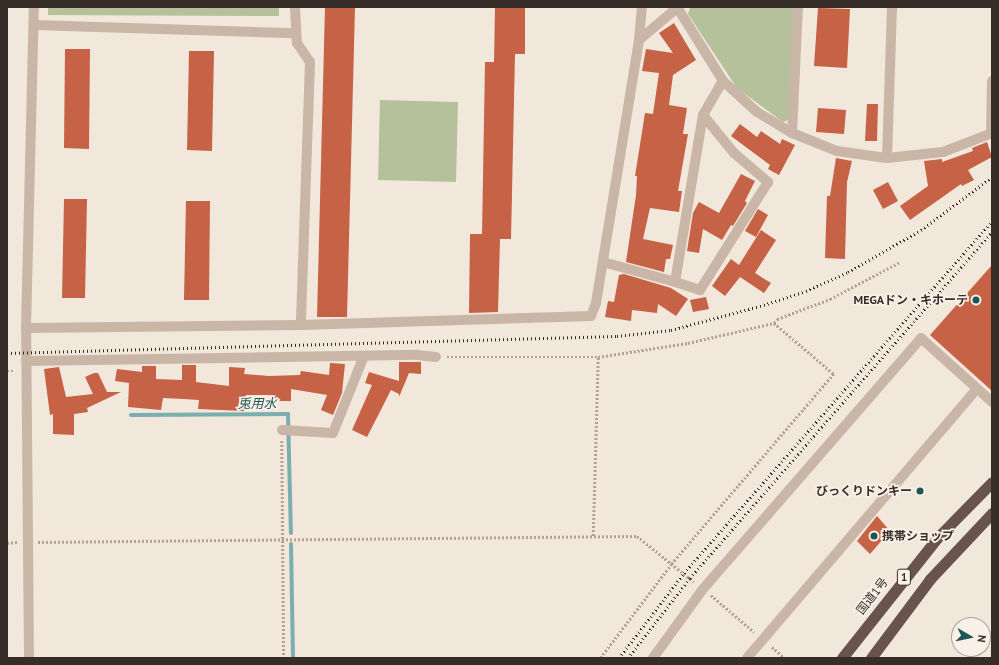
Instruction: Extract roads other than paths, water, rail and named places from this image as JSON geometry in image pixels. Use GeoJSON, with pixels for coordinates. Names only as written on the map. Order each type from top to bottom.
{"type":"FeatureCollection","features":[{"type":"Feature","properties":{"kind":"highway","name":"国道1号"},"geometry":{"type":"LineString","coordinates":[[842,658],[937,538],[992,482]]}},
{"type":"Feature","properties":{"kind":"highway","name":"1"},"geometry":{"type":"LineString","coordinates":[[871,658],[930,579],[991,516]]}},
{"type":"Feature","properties":{"kind":"street"},"geometry":{"type":"LineString","coordinates":[[29,658],[26,328],[34,7]]}},
{"type":"Feature","properties":{"kind":"street"},"geometry":{"type":"LineString","coordinates":[[295,7],[295,33],[297,43],[310,62],[301,325]]}},
{"type":"Feature","properties":{"kind":"street"},"geometry":{"type":"LineString","coordinates":[[26,328],[301,325],[591,316],[596,303],[603,262],[639,40],[642,7]]}},
{"type":"Feature","properties":{"kind":"street"},"geometry":{"type":"LineString","coordinates":[[639,40],[678,7],[723,81],[757,112],[792,133],[837,151],[887,158],[943,152],[991,134],[992,81]]}},
{"type":"Feature","properties":{"kind":"street"},"geometry":{"type":"LineString","coordinates":[[792,133],[798,7]]}},
{"type":"Feature","properties":{"kind":"street"},"geometry":{"type":"LineString","coordinates":[[887,158],[892,7]]}},
{"type":"Feature","properties":{"kind":"street"},"geometry":{"type":"LineString","coordinates":[[34,25],[295,33]]}},
{"type":"Feature","properties":{"kind":"street"},"geometry":{"type":"LineString","coordinates":[[674,282],[703,115],[723,81]]}},
{"type":"Feature","properties":{"kind":"street"},"geometry":{"type":"LineString","coordinates":[[603,262],[700,290],[768,182],[734,153],[703,115]]}},
{"type":"Feature","properties":{"kind":"street"},"geometry":{"type":"LineString","coordinates":[[652,658],[703,589],[921,338],[992,402]]}},
{"type":"Feature","properties":{"kind":"street"},"geometry":{"type":"LineString","coordinates":[[26,361],[417,355],[436,357]]}},
{"type":"Feature","properties":{"kind":"street"},"geometry":{"type":"LineString","coordinates":[[282,430],[333,433],[364,356]]}},
{"type":"Feature","properties":{"kind":"street"},"geometry":{"type":"LineString","coordinates":[[746,658],[977,389]]}},
{"type":"Feature","properties":{"kind":"waterway","name":"兎用水"},"geometry":{"type":"LineString","coordinates":[[131,415],[288,414],[291,533]]}},
{"type":"Feature","properties":{"kind":"waterway","name":"兎用水"},"geometry":{"type":"LineString","coordinates":[[291,544],[293,658]]}},
{"type":"Feature","properties":{"kind":"railway"},"geometry":{"type":"LineString","coordinates":[[7,353],[617,336],[671,330],[760,306],[806,291],[848,272],[921,230],[992,177]]}},
{"type":"Feature","properties":{"kind":"railway"},"geometry":{"type":"LineString","coordinates":[[619,658],[684,573],[992,221]]}},
{"type":"Feature","properties":{"kind":"railway"},"geometry":{"type":"LineString","coordinates":[[628,658],[690,578],[992,232]]}},
{"type":"Feature","properties":{"kind":"place","name":"MEGAドン・キホーテ"},"geometry":{"type":"Point","coordinates":[976,300]}},
{"type":"Feature","properties":{"kind":"place","name":"びっくりドンキー"},"geometry":{"type":"Point","coordinates":[920,491]}},
{"type":"Feature","properties":{"kind":"place","name":"携帯ショップ"},"geometry":{"type":"Point","coordinates":[874,536]}}]}
